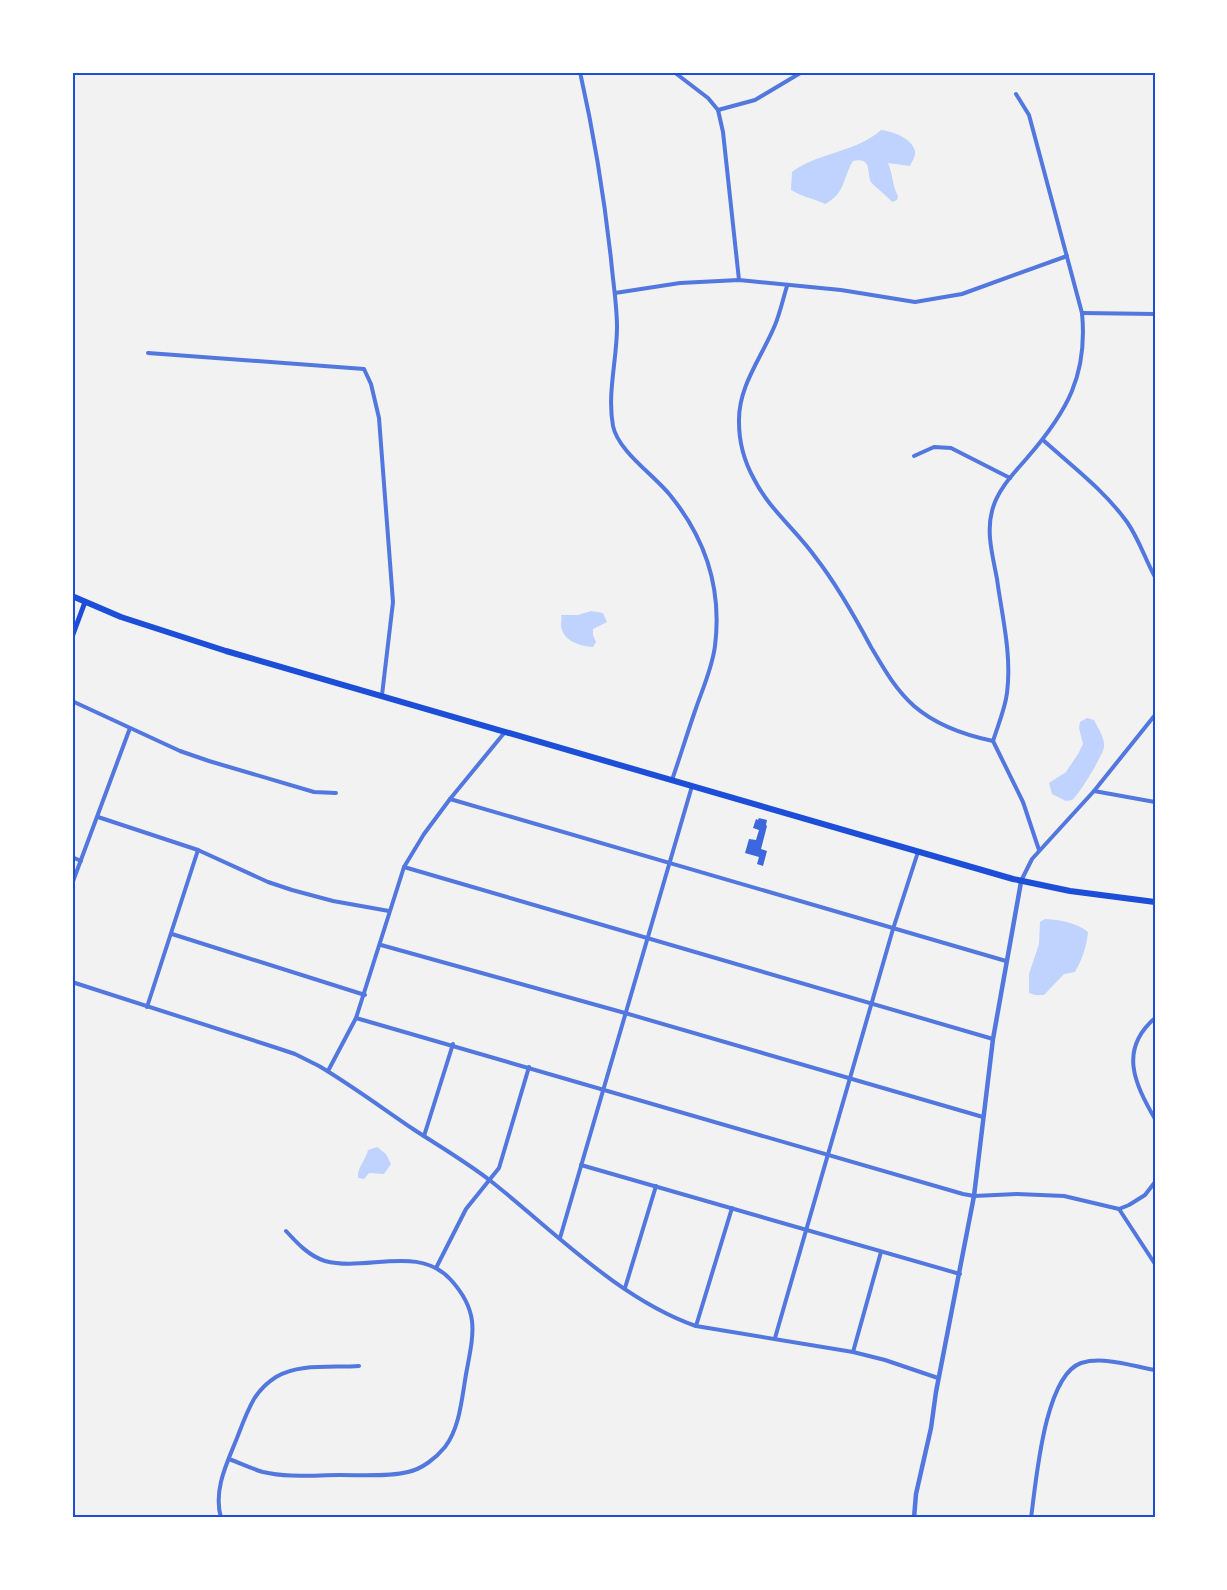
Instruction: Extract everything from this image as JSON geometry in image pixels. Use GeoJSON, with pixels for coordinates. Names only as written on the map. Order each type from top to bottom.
{"type":"FeatureCollection","features":[{"type":"Feature","properties":{"kind":"main road"},"geometry":{"type":"LineString","coordinates":[[72,596],[121,617],[226,651],[1021,882],[1155,902]]}},
{"type":"Feature","properties":{"kind":"main road"},"geometry":{"type":"LineString","coordinates":[[72,637],[85,602]]}},
{"type":"Feature","properties":{"kind":"street"},"geometry":{"type":"LineString","coordinates":[[580,72],[597,153],[615,293],[617,328],[611,393],[614,430],[627,451],[658,480],[689,521],[705,552],[714,580],[715,646],[672,780]]}},
{"type":"Feature","properties":{"kind":"street"},"geometry":{"type":"LineString","coordinates":[[674,72],[708,98],[718,110],[723,132],[739,280]]}},
{"type":"Feature","properties":{"kind":"street"},"geometry":{"type":"LineString","coordinates":[[718,110],[755,100],[802,72]]}},
{"type":"Feature","properties":{"kind":"street"},"geometry":{"type":"LineString","coordinates":[[1016,94],[1029,115],[1082,313],[1084,337],[1078,376],[1065,409],[1043,440],[1010,478],[995,503],[990,523],[1008,677],[1003,711],[993,741],[1023,802],[1039,850]]}},
{"type":"Feature","properties":{"kind":"street"},"geometry":{"type":"LineString","coordinates":[[615,293],[680,284],[739,280],[842,290],[915,302],[962,294],[1067,256]]}},
{"type":"Feature","properties":{"kind":"street"},"geometry":{"type":"LineString","coordinates":[[787,286],[776,324],[751,375],[740,408],[741,447],[755,483],[817,558],[855,619],[884,672],[900,692],[915,707],[944,725],[973,737],[993,741]]}},
{"type":"Feature","properties":{"kind":"street"},"geometry":{"type":"LineString","coordinates":[[1082,313],[1155,314]]}},
{"type":"Feature","properties":{"kind":"street"},"geometry":{"type":"LineString","coordinates":[[148,353],[363,369],[371,384],[379,418],[393,603],[382,695]]}},
{"type":"Feature","properties":{"kind":"street"},"geometry":{"type":"LineString","coordinates":[[1043,440],[1113,504],[1137,538],[1155,577]]}},
{"type":"Feature","properties":{"kind":"street"},"geometry":{"type":"LineString","coordinates":[[914,456],[934,447],[951,448],[1010,478]]}},
{"type":"Feature","properties":{"kind":"street"},"geometry":{"type":"LineString","coordinates":[[72,701],[180,751],[314,792],[336,793]]}},
{"type":"Feature","properties":{"kind":"street"},"geometry":{"type":"LineString","coordinates":[[914,1518],[916,1494],[931,1428],[938,1378],[974,1196],[993,1039],[1021,882],[1039,850],[1094,791],[1155,716]]}},
{"type":"Feature","properties":{"kind":"street"},"geometry":{"type":"LineString","coordinates":[[72,884],[130,728]]}},
{"type":"Feature","properties":{"kind":"street"},"geometry":{"type":"LineString","coordinates":[[328,1071],[356,1017],[381,945],[404,867],[424,834],[450,799],[505,732]]}},
{"type":"Feature","properties":{"kind":"street"},"geometry":{"type":"LineString","coordinates":[[560,1238],[692,786]]}},
{"type":"Feature","properties":{"kind":"street"},"geometry":{"type":"LineString","coordinates":[[1094,791],[1155,802]]}},
{"type":"Feature","properties":{"kind":"street"},"geometry":{"type":"LineString","coordinates":[[450,799],[1006,961]]}},
{"type":"Feature","properties":{"kind":"street"},"geometry":{"type":"LineString","coordinates":[[98,817],[198,850],[268,882],[292,890],[333,901],[390,911]]}},
{"type":"Feature","properties":{"kind":"street"},"geometry":{"type":"LineString","coordinates":[[147,1007],[198,850]]}},
{"type":"Feature","properties":{"kind":"street"},"geometry":{"type":"LineString","coordinates":[[775,1338],[893,929],[918,852]]}},
{"type":"Feature","properties":{"kind":"street"},"geometry":{"type":"LineString","coordinates":[[72,857],[81,861]]}},
{"type":"Feature","properties":{"kind":"street"},"geometry":{"type":"LineString","coordinates":[[404,867],[993,1039]]}},
{"type":"Feature","properties":{"kind":"street"},"geometry":{"type":"LineString","coordinates":[[172,934],[364,995]]}},
{"type":"Feature","properties":{"kind":"street"},"geometry":{"type":"LineString","coordinates":[[381,945],[982,1117]]}},
{"type":"Feature","properties":{"kind":"street"},"geometry":{"type":"LineString","coordinates":[[72,982],[295,1054],[328,1071],[489,1180],[625,1288],[660,1310],[696,1326],[852,1352],[938,1378]]}},
{"type":"Feature","properties":{"kind":"street"},"geometry":{"type":"LineString","coordinates":[[356,1017],[974,1196],[1017,1194],[1064,1196],[1119,1209],[1145,1195],[1155,1182]]}},
{"type":"Feature","properties":{"kind":"street"},"geometry":{"type":"LineString","coordinates":[[1155,1018],[1138,1038],[1133,1065],[1134,1080],[1155,1119]]}},
{"type":"Feature","properties":{"kind":"street"},"geometry":{"type":"LineString","coordinates":[[424,1136],[453,1044]]}},
{"type":"Feature","properties":{"kind":"street"},"geometry":{"type":"LineString","coordinates":[[436,1268],[466,1209],[499,1168],[529,1067]]}},
{"type":"Feature","properties":{"kind":"street"},"geometry":{"type":"LineString","coordinates":[[581,1165],[960,1274]]}},
{"type":"Feature","properties":{"kind":"street"},"geometry":{"type":"LineString","coordinates":[[625,1288],[656,1186]]}},
{"type":"Feature","properties":{"kind":"street"},"geometry":{"type":"LineString","coordinates":[[696,1326],[732,1208]]}},
{"type":"Feature","properties":{"kind":"street"},"geometry":{"type":"LineString","coordinates":[[1119,1209],[1155,1264]]}},
{"type":"Feature","properties":{"kind":"street"},"geometry":{"type":"LineString","coordinates":[[229,1459],[262,1472],[288,1476],[410,1472],[433,1459],[446,1446],[453,1431],[474,1324],[461,1292],[436,1268],[420,1262],[342,1264],[324,1260],[310,1254],[286,1231]]}},
{"type":"Feature","properties":{"kind":"street"},"geometry":{"type":"LineString","coordinates":[[852,1352],[881,1252]]}},
{"type":"Feature","properties":{"kind":"street"},"geometry":{"type":"LineString","coordinates":[[1031,1518],[1047,1416],[1057,1390],[1067,1373],[1082,1363],[1095,1361],[1155,1370]]}},
{"type":"Feature","properties":{"kind":"street"},"geometry":{"type":"LineString","coordinates":[[221,1518],[219,1494],[222,1476],[254,1398],[264,1386],[289,1372],[359,1366]]}},
{"type":"Feature","properties":{"kind":"water"},"geometry":{"type":"Polygon","coordinates":[[[881,130],[906,139],[915,151],[910,166],[888,163],[898,196],[897,200],[892,202],[872,184],[868,166],[864,161],[859,160],[853,161],[837,195],[825,204],[791,190],[792,172],[813,161],[860,143],[881,130]]]}},
{"type":"Feature","properties":{"kind":"water"},"geometry":{"type":"Polygon","coordinates":[[[591,611],[603,613],[607,622],[593,629],[596,642],[593,647],[577,644],[568,639],[562,630],[561,615],[578,615],[591,611]]]}},
{"type":"Feature","properties":{"kind":"water"},"geometry":{"type":"Polygon","coordinates":[[[1087,718],[1094,720],[1102,737],[1103,751],[1082,788],[1073,799],[1066,801],[1052,794],[1049,783],[1066,772],[1078,754],[1083,744],[1079,728],[1080,722],[1087,718]]]}},
{"type":"Feature","properties":{"kind":"water"},"geometry":{"type":"Polygon","coordinates":[[[1045,919],[1073,924],[1088,932],[1084,952],[1075,972],[1064,974],[1044,995],[1035,995],[1029,993],[1029,974],[1039,944],[1040,922],[1045,919]]]}},
{"type":"Feature","properties":{"kind":"water"},"geometry":{"type":"Polygon","coordinates":[[[377,1147],[386,1154],[391,1164],[384,1174],[369,1173],[364,1179],[358,1178],[368,1150],[377,1147]]]}},
{"type":"Feature","properties":{"kind":"building"},"geometry":{"type":"Polygon","coordinates":[[[756,819],[767,820],[761,849],[767,851],[763,866],[757,864],[759,857],[745,853],[749,839],[756,840],[759,830],[753,828],[756,819]]]}}]}
